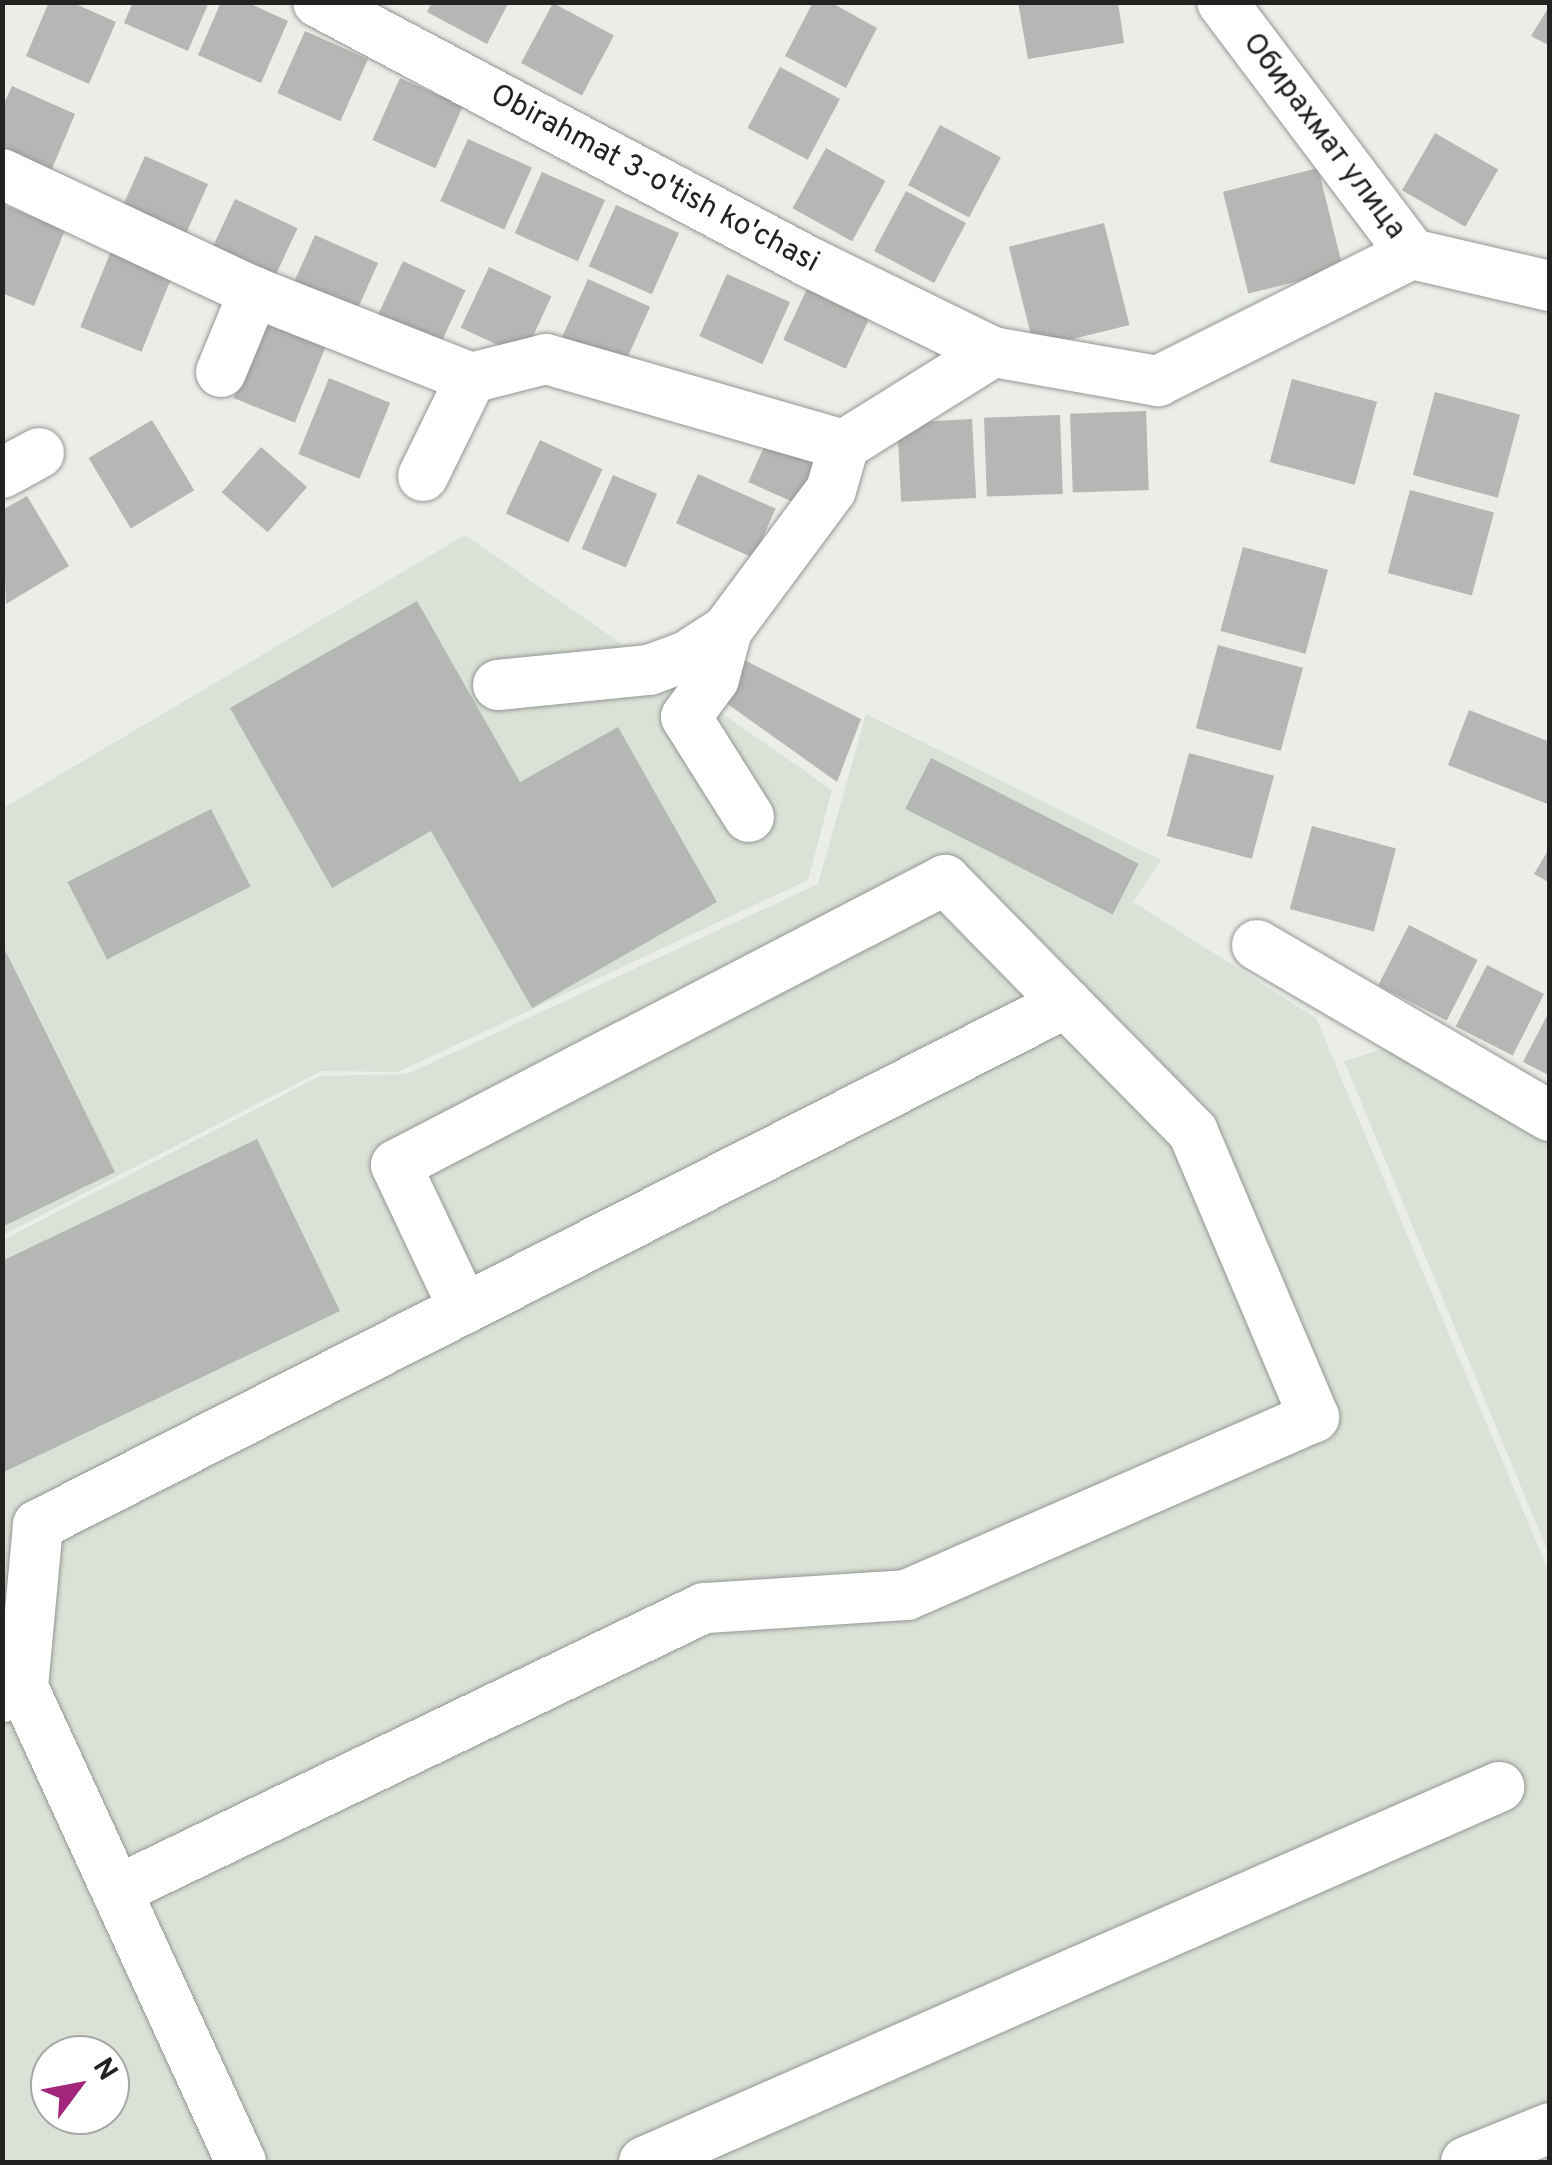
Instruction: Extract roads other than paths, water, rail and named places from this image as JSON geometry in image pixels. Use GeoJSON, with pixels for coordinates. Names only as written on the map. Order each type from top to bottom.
{"type":"FeatureCollection","features":[{"type":"Feature","properties":{"kind":"street","name":"Obirahmat 3-o'tish ko'chasi"},"geometry":{"type":"LineString","coordinates":[[318,2],[809,262],[993,352],[1158,381],[1412,254]]}},
{"type":"Feature","properties":{"kind":"street","name":"Обирахмат улица"},"geometry":{"type":"LineString","coordinates":[[1222,2],[1412,254],[1550,286]]}},
{"type":"Feature","properties":{"kind":"street"},"geometry":{"type":"LineString","coordinates":[[2,174],[254,292],[471,378],[546,359],[844,445]]}},
{"type":"Feature","properties":{"kind":"street"},"geometry":{"type":"LineString","coordinates":[[221,372],[254,292]]}},
{"type":"Feature","properties":{"kind":"street"},"geometry":{"type":"LineString","coordinates":[[498,685],[649,670],[687,656],[727,630],[831,490],[844,445],[993,352]]}},
{"type":"Feature","properties":{"kind":"street"},"geometry":{"type":"LineString","coordinates":[[424,476],[471,378]]}},
{"type":"Feature","properties":{"kind":"street"},"geometry":{"type":"LineString","coordinates":[[727,630],[714,679],[686,717],[750,817]]}},
{"type":"Feature","properties":{"kind":"street"},"geometry":{"type":"LineString","coordinates":[[118,1890],[704,1608],[907,1595],[1314,1417],[1192,1132],[945,880],[396,1164],[464,1309]]}},
{"type":"Feature","properties":{"kind":"street"},"geometry":{"type":"LineString","coordinates":[[1257,946],[1550,1116]]}},
{"type":"Feature","properties":{"kind":"street"},"geometry":{"type":"LineString","coordinates":[[241,2162],[118,1890],[13,1692],[38,1526],[1066,1003]]}},
{"type":"Feature","properties":{"kind":"street"},"geometry":{"type":"LineString","coordinates":[[644,2162],[1499,1787]]}},
{"type":"Feature","properties":{"kind":"street"},"geometry":{"type":"LineString","coordinates":[[1466,2162],[1550,2128]]}}]}
